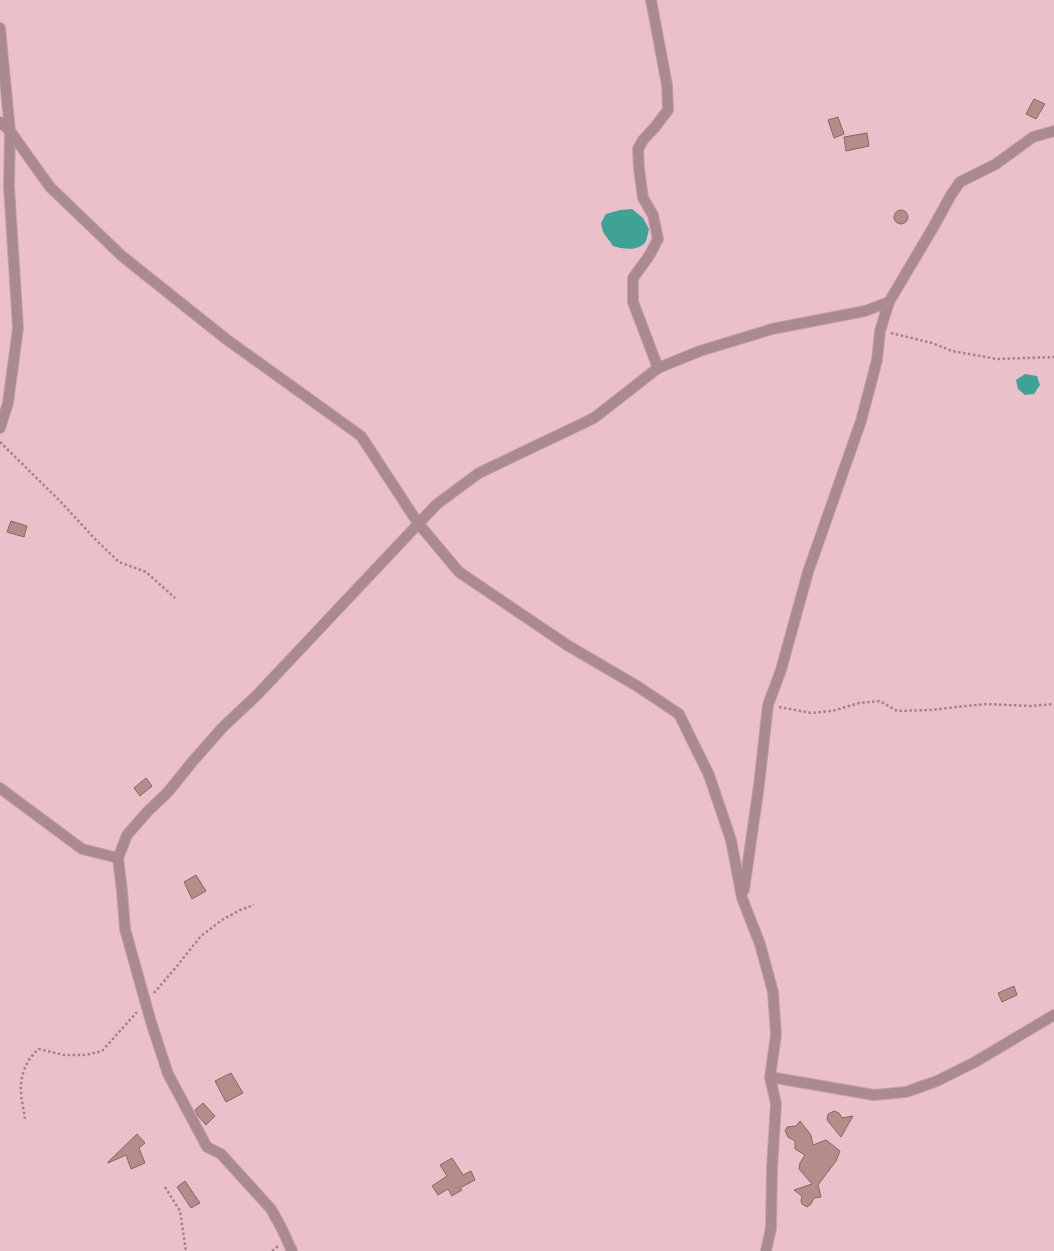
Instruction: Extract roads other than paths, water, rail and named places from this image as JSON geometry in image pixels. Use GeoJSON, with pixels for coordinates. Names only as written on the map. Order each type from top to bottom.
{"type":"FeatureCollection","features":[{"type":"Feature","properties":{"kind":"street"},"geometry":{"type":"LineString","coordinates":[[650,0],[667,85],[668,110],[655,128],[643,140],[638,149],[643,198],[653,215],[658,238],[649,256],[633,278],[633,302],[658,368]]}},
{"type":"Feature","properties":{"kind":"street"},"geometry":{"type":"LineString","coordinates":[[0,28],[10,131],[9,186],[18,328],[8,402],[0,428]]}},
{"type":"Feature","properties":{"kind":"street"},"geometry":{"type":"LineString","coordinates":[[0,122],[10,131],[50,187],[122,256],[226,339],[361,436],[418,523],[459,572],[566,645],[637,686],[679,714],[708,775],[725,821],[731,840],[742,898],[760,944],[773,992],[776,1035],[770,1077],[776,1104],[771,1228],[766,1251]]}},
{"type":"Feature","properties":{"kind":"street"},"geometry":{"type":"LineString","coordinates":[[742,898],[760,785],[768,705],[781,670],[808,572],[861,421],[876,360],[880,331],[889,302],[960,182],[996,164],[1033,138],[1054,132]]}},
{"type":"Feature","properties":{"kind":"street"},"geometry":{"type":"LineString","coordinates":[[292,1251],[271,1209],[221,1154],[207,1147],[168,1074],[150,1022],[125,929],[118,858],[127,835],[168,792],[223,726],[258,694],[418,523],[437,504],[479,473],[594,418],[658,368],[700,351],[772,328],[865,311],[889,302]]}},
{"type":"Feature","properties":{"kind":"street"},"geometry":{"type":"LineString","coordinates":[[0,788],[82,849],[118,858]]}},
{"type":"Feature","properties":{"kind":"street"},"geometry":{"type":"LineString","coordinates":[[770,1077],[874,1095],[906,1092],[937,1081],[975,1062],[1054,1015]]}}]}
